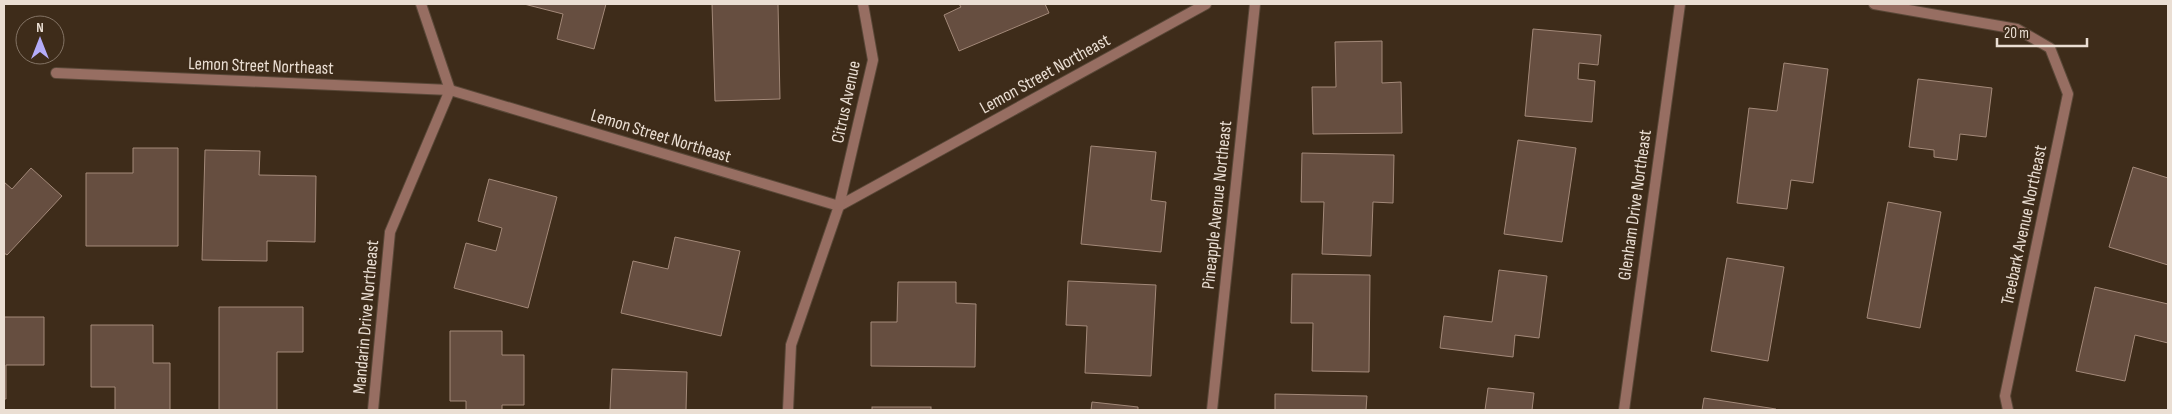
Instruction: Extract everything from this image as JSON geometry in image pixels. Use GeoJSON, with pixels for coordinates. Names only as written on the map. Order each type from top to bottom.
{"type":"FeatureCollection","features":[{"type":"Feature","properties":{"kind":"street"},"geometry":{"type":"LineString","coordinates":[[421,4],[450,90]]}},
{"type":"Feature","properties":{"kind":"street","name":"Citrus Avenue"},"geometry":{"type":"LineString","coordinates":[[788,410],[791,345],[839,206],[873,60],[863,4]]}},
{"type":"Feature","properties":{"kind":"street","name":"Lemon Street Northeast"},"geometry":{"type":"LineString","coordinates":[[56,73],[450,90],[839,206],[1206,4]]}},
{"type":"Feature","properties":{"kind":"street","name":"Pineapple Avenue Northeast"},"geometry":{"type":"LineString","coordinates":[[1212,410],[1255,4]]}},
{"type":"Feature","properties":{"kind":"street","name":"Glenham Drive Northeast"},"geometry":{"type":"LineString","coordinates":[[1624,410],[1680,4]]}},
{"type":"Feature","properties":{"kind":"street","name":"Treebark Avenue Northeast"},"geometry":{"type":"LineString","coordinates":[[1874,4],[2017,29],[2050,48],[2068,94],[2005,396],[2008,410]]}},
{"type":"Feature","properties":{"kind":"street","name":"Mandarin Drive Northeast"},"geometry":{"type":"LineString","coordinates":[[373,410],[390,232],[450,90]]}},
{"type":"Feature","properties":{"kind":"building"},"geometry":{"type":"Polygon","coordinates":[[[524,4],[606,4],[594,49],[557,39],[563,14],[524,4]]]}},
{"type":"Feature","properties":{"kind":"building"},"geometry":{"type":"Polygon","coordinates":[[[712,4],[778,4],[780,99],[715,101],[712,4]]]}},
{"type":"Feature","properties":{"kind":"building"},"geometry":{"type":"Polygon","coordinates":[[[959,4],[1045,4],[1049,13],[959,51],[944,15],[961,7],[959,4]]]}},
{"type":"Feature","properties":{"kind":"building"},"geometry":{"type":"Polygon","coordinates":[[[1533,29],[1601,35],[1598,65],[1579,63],[1578,79],[1595,81],[1592,122],[1525,116],[1533,29]]]}},
{"type":"Feature","properties":{"kind":"building"},"geometry":{"type":"Polygon","coordinates":[[[1382,41],[1382,83],[1401,82],[1402,133],[1313,134],[1312,87],[1336,87],[1335,42],[1382,41]]]}},
{"type":"Feature","properties":{"kind":"building"},"geometry":{"type":"Polygon","coordinates":[[[1784,63],[1828,69],[1813,183],[1791,180],[1787,209],[1737,203],[1749,108],[1777,111],[1784,63]]]}},
{"type":"Feature","properties":{"kind":"building"},"geometry":{"type":"Polygon","coordinates":[[[1918,79],[1992,88],[1986,137],[1960,134],[1957,160],[1934,157],[1934,150],[1909,147],[1918,79]]]}},
{"type":"Feature","properties":{"kind":"building"},"geometry":{"type":"Polygon","coordinates":[[[1518,140],[1576,148],[1562,242],[1504,234],[1518,140]]]}},
{"type":"Feature","properties":{"kind":"building"},"geometry":{"type":"Polygon","coordinates":[[[1091,146],[1156,152],[1151,200],[1166,202],[1161,252],[1081,244],[1091,146]]]}},
{"type":"Feature","properties":{"kind":"building"},"geometry":{"type":"Polygon","coordinates":[[[133,148],[178,148],[178,246],[86,246],[86,173],[133,173],[133,148]]]}},
{"type":"Feature","properties":{"kind":"building"},"geometry":{"type":"Polygon","coordinates":[[[205,150],[260,151],[259,175],[316,176],[315,242],[267,241],[267,261],[202,260],[205,150]]]}},
{"type":"Feature","properties":{"kind":"building"},"geometry":{"type":"Polygon","coordinates":[[[1302,153],[1394,155],[1393,203],[1373,202],[1371,256],[1322,254],[1324,202],[1301,202],[1302,153]]]}},
{"type":"Feature","properties":{"kind":"building"},"geometry":{"type":"Polygon","coordinates":[[[2133,167],[2168,178],[2168,265],[2109,247],[2133,167]]]}},
{"type":"Feature","properties":{"kind":"building"},"geometry":{"type":"Polygon","coordinates":[[[31,168],[62,196],[7,255],[4,253],[4,182],[12,189],[31,168]]]}},
{"type":"Feature","properties":{"kind":"building"},"geometry":{"type":"Polygon","coordinates":[[[489,179],[557,197],[528,308],[454,288],[466,243],[496,251],[502,228],[478,221],[489,179]]]}},
{"type":"Feature","properties":{"kind":"building"},"geometry":{"type":"Polygon","coordinates":[[[1888,202],[1941,212],[1920,328],[1867,318],[1888,202]]]}},
{"type":"Feature","properties":{"kind":"building"},"geometry":{"type":"Polygon","coordinates":[[[675,237],[740,251],[721,336],[621,313],[633,261],[668,269],[675,237]]]}},
{"type":"Feature","properties":{"kind":"building"},"geometry":{"type":"Polygon","coordinates":[[[1727,258],[1784,267],[1768,361],[1711,351],[1727,258]]]}},
{"type":"Feature","properties":{"kind":"building"},"geometry":{"type":"Polygon","coordinates":[[[1499,270],[1547,276],[1539,338],[1515,335],[1513,357],[1440,348],[1444,316],[1492,322],[1499,270]]]}},
{"type":"Feature","properties":{"kind":"building"},"geometry":{"type":"Polygon","coordinates":[[[1292,274],[1370,275],[1369,372],[1312,371],[1313,323],[1291,323],[1292,274]]]}},
{"type":"Feature","properties":{"kind":"building"},"geometry":{"type":"Polygon","coordinates":[[[1068,281],[1156,285],[1151,376],[1085,373],[1087,326],[1066,325],[1068,281]]]}},
{"type":"Feature","properties":{"kind":"building"},"geometry":{"type":"Polygon","coordinates":[[[898,282],[956,282],[956,303],[976,304],[975,367],[871,366],[871,322],[897,322],[898,282]]]}},
{"type":"Feature","properties":{"kind":"building"},"geometry":{"type":"Polygon","coordinates":[[[2095,287],[2168,304],[2168,343],[2135,335],[2125,381],[2076,371],[2095,287]]]}},
{"type":"Feature","properties":{"kind":"building"},"geometry":{"type":"Polygon","coordinates":[[[219,307],[303,307],[303,352],[277,352],[277,410],[219,410],[219,307]]]}},
{"type":"Feature","properties":{"kind":"building"},"geometry":{"type":"Polygon","coordinates":[[[4,317],[44,317],[44,365],[6,365],[6,399],[4,399],[4,317]]]}},
{"type":"Feature","properties":{"kind":"building"},"geometry":{"type":"Polygon","coordinates":[[[91,325],[153,325],[153,363],[170,363],[170,410],[115,410],[115,387],[91,387],[91,325]]]}},
{"type":"Feature","properties":{"kind":"building"},"geometry":{"type":"Polygon","coordinates":[[[450,331],[502,331],[502,355],[524,355],[524,405],[502,405],[502,410],[466,410],[466,401],[450,401],[450,331]]]}},
{"type":"Feature","properties":{"kind":"building"},"geometry":{"type":"Polygon","coordinates":[[[612,369],[687,372],[686,410],[610,410],[612,369]]]}},
{"type":"Feature","properties":{"kind":"building"},"geometry":{"type":"Polygon","coordinates":[[[1488,388],[1534,393],[1532,410],[1485,410],[1488,388]]]}},
{"type":"Feature","properties":{"kind":"building"},"geometry":{"type":"Polygon","coordinates":[[[1275,394],[1367,396],[1366,410],[1275,410],[1275,394]]]}},
{"type":"Feature","properties":{"kind":"building"},"geometry":{"type":"Polygon","coordinates":[[[1704,398],[1776,409],[1776,410],[1702,410],[1704,398]]]}},
{"type":"Feature","properties":{"kind":"building"},"geometry":{"type":"Polygon","coordinates":[[[1092,402],[1138,407],[1138,410],[1091,410],[1092,402]]]}},
{"type":"Feature","properties":{"kind":"building"},"geometry":{"type":"Polygon","coordinates":[[[872,407],[931,407],[931,410],[872,410],[872,407]]]}}]}
